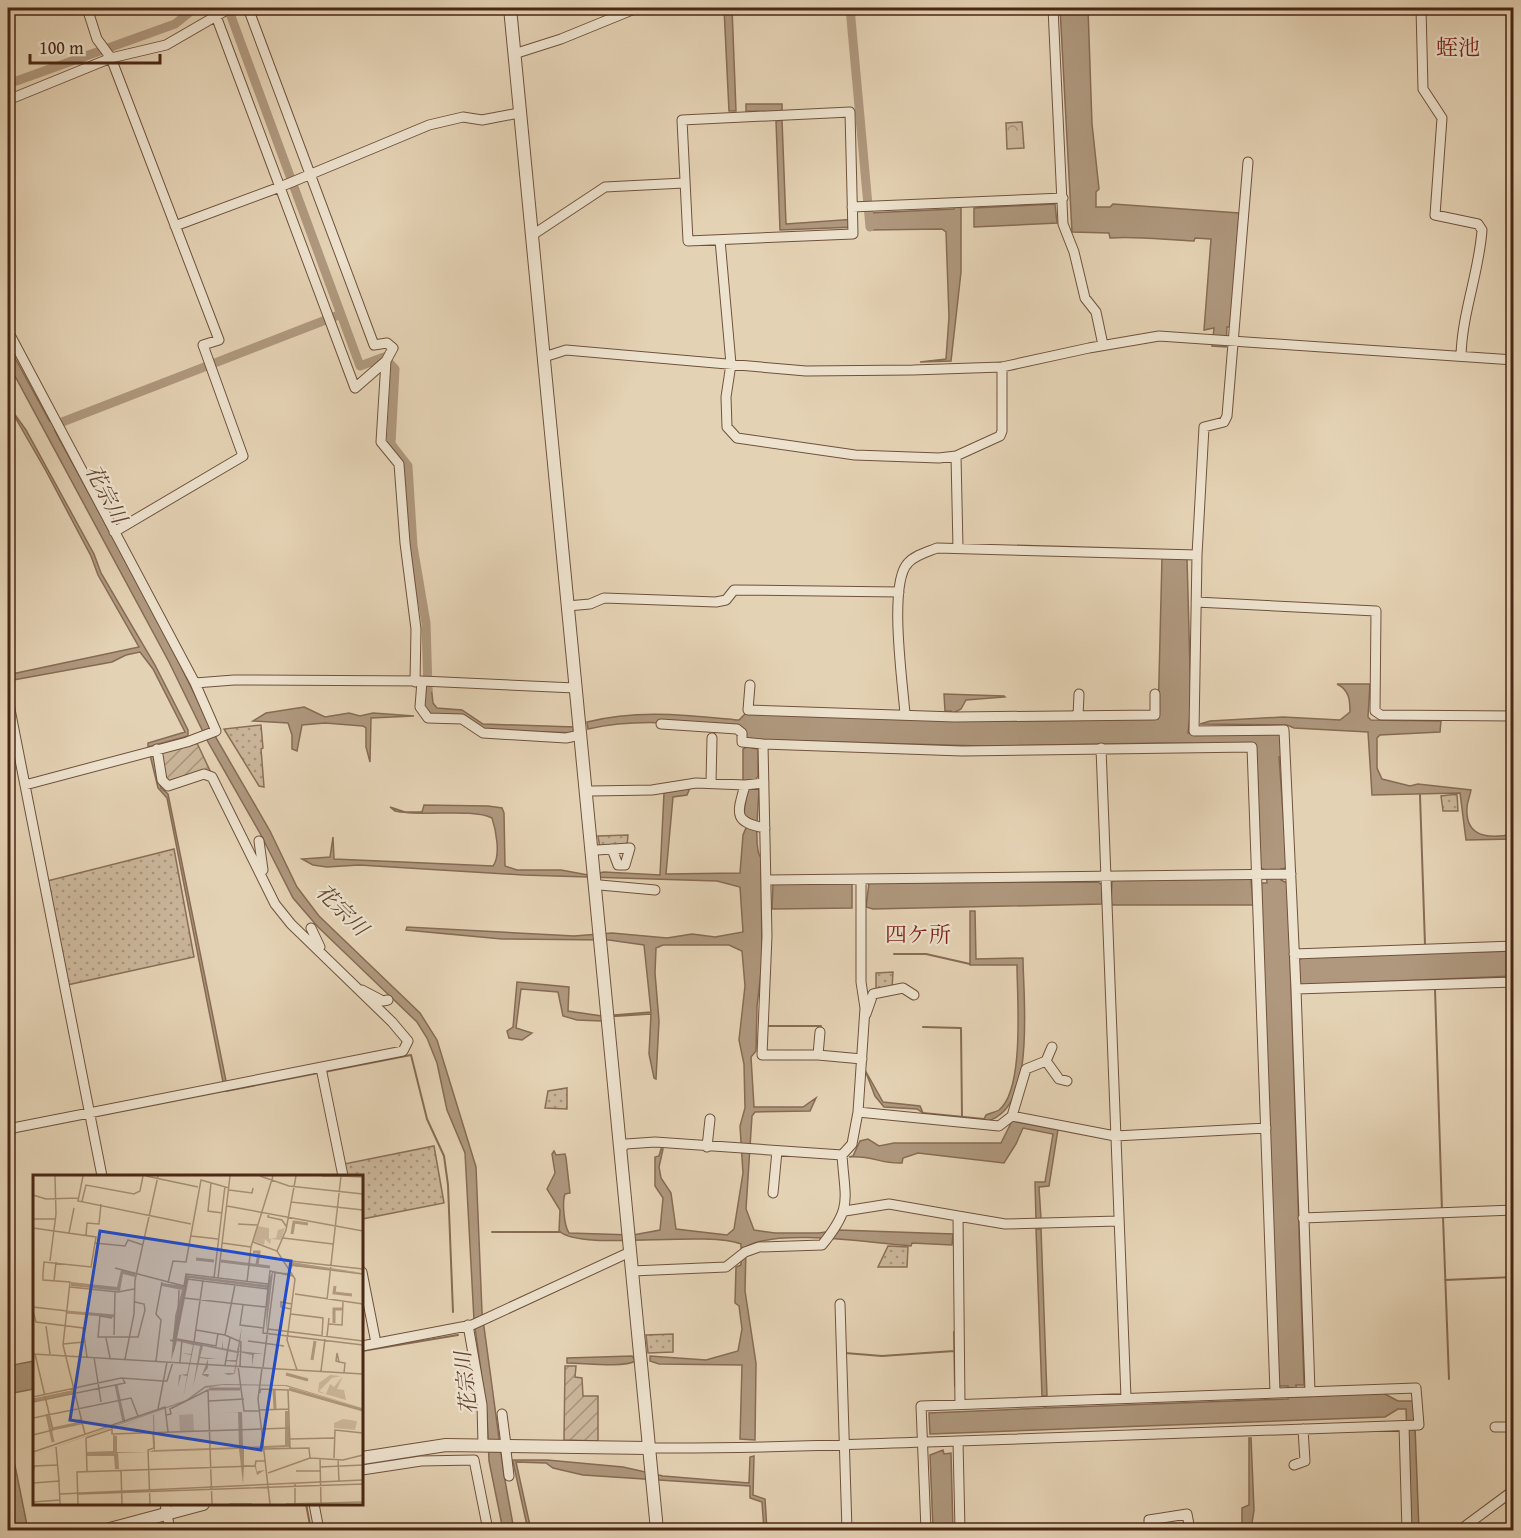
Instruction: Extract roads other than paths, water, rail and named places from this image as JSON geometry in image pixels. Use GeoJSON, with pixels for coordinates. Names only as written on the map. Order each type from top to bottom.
{"type":"FeatureCollection","features":[{"type":"Feature","properties":{"kind":"street"},"geometry":{"type":"LineString","coordinates":[[87,8],[96,39],[111,58],[219,340],[203,345],[243,456],[114,532]]}},
{"type":"Feature","properties":{"kind":"street"},"geometry":{"type":"LineString","coordinates":[[8,100],[111,58],[166,45],[214,11],[230,8]]}},
{"type":"Feature","properties":{"kind":"street"},"geometry":{"type":"LineString","coordinates":[[248,8],[374,345],[387,343],[393,348],[386,362],[381,442],[399,464],[405,543],[416,629],[420,707],[428,718],[462,719],[483,733],[566,738],[580,735]]}},
{"type":"Feature","properties":{"kind":"street"},"geometry":{"type":"LineString","coordinates":[[510,8],[651,1448],[657,1530]]}},
{"type":"Feature","properties":{"kind":"street"},"geometry":{"type":"LineString","coordinates":[[514,54],[623,10],[637,8]]}},
{"type":"Feature","properties":{"kind":"street"},"geometry":{"type":"LineString","coordinates":[[1053,8],[1063,224],[1074,252],[1084,298],[1096,312],[1103,345]]}},
{"type":"Feature","properties":{"kind":"street"},"geometry":{"type":"LineString","coordinates":[[1421,8],[1423,89],[1442,118],[1435,215],[1478,224],[1482,230],[1472,300],[1462,333],[1461,357]]}},
{"type":"Feature","properties":{"kind":"street"},"geometry":{"type":"LineString","coordinates":[[214,11],[355,388],[386,362]]}},
{"type":"Feature","properties":{"kind":"street"},"geometry":{"type":"LineString","coordinates":[[850,112],[853,234],[688,241],[684,183],[682,120],[850,112]]}},
{"type":"Feature","properties":{"kind":"street"},"geometry":{"type":"LineString","coordinates":[[175,226],[280,187],[429,125],[463,117],[482,120],[519,113]]}},
{"type":"Feature","properties":{"kind":"street"},"geometry":{"type":"LineString","coordinates":[[1248,162],[1226,420],[1204,427],[1196,555],[1194,731],[1284,730],[1288,874],[1296,989],[1310,1391]]}},
{"type":"Feature","properties":{"kind":"street"},"geometry":{"type":"LineString","coordinates":[[531,236],[605,187],[684,183]]}},
{"type":"Feature","properties":{"kind":"street"},"geometry":{"type":"LineString","coordinates":[[852,207],[1063,198]]}},
{"type":"Feature","properties":{"kind":"street"},"geometry":{"type":"LineString","coordinates":[[720,240],[731,364],[726,397],[727,427],[737,438],[855,455],[956,456],[1000,436],[1002,431],[1002,367]]}},
{"type":"Feature","properties":{"kind":"street"},"geometry":{"type":"LineString","coordinates":[[8,331],[195,683],[216,730],[203,737],[25,785]]}},
{"type":"Feature","properties":{"kind":"street"},"geometry":{"type":"LineString","coordinates":[[544,357],[566,350],[806,371],[1002,367],[1103,345],[1159,336],[1514,360]]}},
{"type":"Feature","properties":{"kind":"street"},"geometry":{"type":"LineString","coordinates":[[956,456],[958,548]]}},
{"type":"Feature","properties":{"kind":"street"},"geometry":{"type":"LineString","coordinates":[[905,714],[898,627],[899,592],[901,575],[908,563],[921,554],[937,548],[958,548],[1196,555]]}},
{"type":"Feature","properties":{"kind":"street"},"geometry":{"type":"LineString","coordinates":[[567,606],[590,604],[604,598],[716,602],[726,600],[734,590],[899,592]]}},
{"type":"Feature","properties":{"kind":"street"},"geometry":{"type":"LineString","coordinates":[[1196,602],[1376,611],[1375,711],[1381,715],[1514,716]]}},
{"type":"Feature","properties":{"kind":"street"},"geometry":{"type":"LineString","coordinates":[[195,683],[234,680],[418,681],[575,688]]}},
{"type":"Feature","properties":{"kind":"street"},"geometry":{"type":"LineString","coordinates":[[750,685],[748,710],[905,714],[1155,715],[1155,694]]}},
{"type":"Feature","properties":{"kind":"street"},"geometry":{"type":"LineString","coordinates":[[1078,716],[1079,694]]}},
{"type":"Feature","properties":{"kind":"street"},"geometry":{"type":"LineString","coordinates":[[8,699],[102,1175]]}},
{"type":"Feature","properties":{"kind":"street"},"geometry":{"type":"LineString","coordinates":[[661,724],[737,729],[742,733],[742,742],[763,744],[962,751],[1252,747],[1260,874],[1266,1128],[1279,1392]]}},
{"type":"Feature","properties":{"kind":"street"},"geometry":{"type":"LineString","coordinates":[[711,783],[712,738]]}},
{"type":"Feature","properties":{"kind":"street"},"geometry":{"type":"LineString","coordinates":[[763,744],[767,936],[762,1055],[818,1055],[861,1059]]}},
{"type":"Feature","properties":{"kind":"street"},"geometry":{"type":"LineString","coordinates":[[1101,748],[1126,1398]]}},
{"type":"Feature","properties":{"kind":"street"},"geometry":{"type":"LineString","coordinates":[[8,1129],[321,1068],[403,1051],[406,1047],[408,1041],[275,904],[212,777],[204,774],[168,786],[162,780],[157,749]]}},
{"type":"Feature","properties":{"kind":"street"},"geometry":{"type":"LineString","coordinates":[[591,791],[711,783],[746,785],[764,783]]}},
{"type":"Feature","properties":{"kind":"street"},"geometry":{"type":"LineString","coordinates":[[746,785],[739,806],[742,821],[765,828]]}},
{"type":"Feature","properties":{"kind":"street"},"geometry":{"type":"LineString","coordinates":[[260,841],[263,870]]}},
{"type":"Feature","properties":{"kind":"street"},"geometry":{"type":"LineString","coordinates":[[592,851],[612,849]]}},
{"type":"Feature","properties":{"kind":"street"},"geometry":{"type":"LineString","coordinates":[[766,880],[1288,874]]}},
{"type":"Feature","properties":{"kind":"street"},"geometry":{"type":"LineString","coordinates":[[632,1271],[726,1268],[745,1252],[759,1247],[822,1245],[840,1223],[846,1211],[842,1155],[852,1144],[858,1112],[864,1019],[861,879]]}},
{"type":"Feature","properties":{"kind":"street"},"geometry":{"type":"LineString","coordinates":[[600,885],[655,890]]}},
{"type":"Feature","properties":{"kind":"street"},"geometry":{"type":"LineString","coordinates":[[311,928],[325,957]]}},
{"type":"Feature","properties":{"kind":"street"},"geometry":{"type":"LineString","coordinates":[[1294,954],[1514,946]]}},
{"type":"Feature","properties":{"kind":"street"},"geometry":{"type":"LineString","coordinates":[[1296,989],[1514,982]]}},
{"type":"Feature","properties":{"kind":"street"},"geometry":{"type":"LineString","coordinates":[[864,1019],[873,994],[903,988],[914,995]]}},
{"type":"Feature","properties":{"kind":"street"},"geometry":{"type":"LineString","coordinates":[[360,991],[365,990],[383,1001],[388,1000]]}},
{"type":"Feature","properties":{"kind":"street"},"geometry":{"type":"LineString","coordinates":[[818,1055],[820,1032]]}},
{"type":"Feature","properties":{"kind":"street"},"geometry":{"type":"LineString","coordinates":[[858,1112],[999,1126],[1012,1116],[1026,1069],[1046,1061],[1052,1047]]}},
{"type":"Feature","properties":{"kind":"street"},"geometry":{"type":"LineString","coordinates":[[1046,1061],[1059,1079],[1067,1081]]}},
{"type":"Feature","properties":{"kind":"street"},"geometry":{"type":"LineString","coordinates":[[321,1068],[343,1175]]}},
{"type":"Feature","properties":{"kind":"street"},"geometry":{"type":"LineString","coordinates":[[1012,1116],[1115,1136],[1266,1128]]}},
{"type":"Feature","properties":{"kind":"street"},"geometry":{"type":"LineString","coordinates":[[707,1147],[710,1119]]}},
{"type":"Feature","properties":{"kind":"street"},"geometry":{"type":"LineString","coordinates":[[620,1149],[626,1144],[655,1142],[842,1155]]}},
{"type":"Feature","properties":{"kind":"street"},"geometry":{"type":"LineString","coordinates":[[773,1193],[777,1151]]}},
{"type":"Feature","properties":{"kind":"street"},"geometry":{"type":"LineString","coordinates":[[846,1211],[889,1204],[1005,1224],[1118,1221]]}},
{"type":"Feature","properties":{"kind":"street"},"geometry":{"type":"LineString","coordinates":[[1303,1218],[1514,1210]]}},
{"type":"Feature","properties":{"kind":"street"},"geometry":{"type":"LineString","coordinates":[[958,1215],[960,1404]]}},
{"type":"Feature","properties":{"kind":"street"},"geometry":{"type":"LineString","coordinates":[[363,1346],[470,1325],[630,1252]]}},
{"type":"Feature","properties":{"kind":"street"},"geometry":{"type":"LineString","coordinates":[[363,1277],[376,1343]]}},
{"type":"Feature","properties":{"kind":"street"},"geometry":{"type":"LineString","coordinates":[[840,1304],[847,1530]]}},
{"type":"Feature","properties":{"kind":"street"},"geometry":{"type":"LineString","coordinates":[[470,1325],[482,1405],[484,1445]]}},
{"type":"Feature","properties":{"kind":"street"},"geometry":{"type":"LineString","coordinates":[[363,1458],[419,1447],[484,1445],[651,1448],[844,1445],[923,1442],[1303,1429],[1404,1426],[1419,1425],[1416,1388],[921,1406],[923,1442],[926,1530]]}},
{"type":"Feature","properties":{"kind":"street"},"geometry":{"type":"LineString","coordinates":[[502,1414],[508,1476]]}},
{"type":"Feature","properties":{"kind":"street"},"geometry":{"type":"LineString","coordinates":[[1404,1426],[1407,1530]]}},
{"type":"Feature","properties":{"kind":"street"},"geometry":{"type":"LineString","coordinates":[[1495,1427],[1514,1427]]}},
{"type":"Feature","properties":{"kind":"street"},"geometry":{"type":"LineString","coordinates":[[1294,1465],[1305,1461],[1303,1429]]}},
{"type":"Feature","properties":{"kind":"street"},"geometry":{"type":"LineString","coordinates":[[958,1441],[960,1530]]}},
{"type":"Feature","properties":{"kind":"street"},"geometry":{"type":"LineString","coordinates":[[363,1470],[421,1461],[474,1460],[488,1530]]}},
{"type":"Feature","properties":{"kind":"street"},"geometry":{"type":"LineString","coordinates":[[1460,1530],[1514,1490]]}},
{"type":"Feature","properties":{"kind":"street"},"geometry":{"type":"LineString","coordinates":[[106,1530],[166,1509],[191,1505]]}},
{"type":"Feature","properties":{"kind":"street"},"geometry":{"type":"LineString","coordinates":[[314,1505],[319,1530]]}},
{"type":"Feature","properties":{"kind":"street"},"geometry":{"type":"LineString","coordinates":[[166,1509],[170,1530]]}},
{"type":"Feature","properties":{"kind":"street"},"geometry":{"type":"LineString","coordinates":[[1149,1530],[1149,1521],[1187,1514],[1190,1530]]}},
{"type":"Feature","properties":{"kind":"waterway"},"geometry":{"type":"LineString","coordinates":[[8,84],[175,24],[195,8]]}},
{"type":"Feature","properties":{"kind":"waterway"},"geometry":{"type":"LineString","coordinates":[[228,8],[360,366],[384,357],[395,369],[391,444],[408,466],[413,546],[426,623],[428,689]]}},
{"type":"Feature","properties":{"kind":"waterway"},"geometry":{"type":"LineString","coordinates":[[850,8],[870,227]]}},
{"type":"Feature","properties":{"kind":"waterway"},"geometry":{"type":"LineString","coordinates":[[52,426],[336,316]]}},
{"type":"Feature","properties":{"kind":"waterway"},"geometry":{"type":"LineString","coordinates":[[1420,795],[1425,945]]}},
{"type":"Feature","properties":{"kind":"waterway"},"geometry":{"type":"LineString","coordinates":[[894,954],[926,954],[970,964]]}},
{"type":"Feature","properties":{"kind":"waterway"},"geometry":{"type":"LineString","coordinates":[[1435,989],[1442,1211]]}},
{"type":"Feature","properties":{"kind":"waterway"},"geometry":{"type":"LineString","coordinates":[[767,1026],[821,1026]]}},
{"type":"Feature","properties":{"kind":"waterway"},"geometry":{"type":"LineString","coordinates":[[923,1027],[961,1028],[962,1118]]}},
{"type":"Feature","properties":{"kind":"waterway"},"geometry":{"type":"LineString","coordinates":[[324,1072],[411,1055],[427,1119],[444,1156],[448,1185],[453,1312]]}},
{"type":"Feature","properties":{"kind":"waterway"},"geometry":{"type":"LineString","coordinates":[[226,1091],[318,1073]]}},
{"type":"Feature","properties":{"kind":"waterway"},"geometry":{"type":"LineString","coordinates":[[923,1113],[984,1119]]}},
{"type":"Feature","properties":{"kind":"waterway"},"geometry":{"type":"LineString","coordinates":[[1443,1217],[1449,1379]]}},
{"type":"Feature","properties":{"kind":"waterway"},"geometry":{"type":"LineString","coordinates":[[492,1232],[560,1232]]}},
{"type":"Feature","properties":{"kind":"waterway"},"geometry":{"type":"LineString","coordinates":[[1445,1280],[1514,1277]]}},
{"type":"Feature","properties":{"kind":"waterway"},"geometry":{"type":"LineString","coordinates":[[954,1332],[955,1386]]}},
{"type":"Feature","properties":{"kind":"waterway"},"geometry":{"type":"LineString","coordinates":[[363,1351],[458,1335]]}},
{"type":"Feature","properties":{"kind":"waterway"},"geometry":{"type":"LineString","coordinates":[[845,1353],[882,1356],[954,1351]]}},
{"type":"Feature","properties":{"kind":"waterway"},"geometry":{"type":"LineString","coordinates":[[306,1505],[311,1530]]}},
{"type":"Feature","properties":{"kind":"waterway"},"geometry":{"type":"LineString","coordinates":[[1311,1527],[1336,1525],[1364,1530]]}},
{"type":"Feature","properties":{"kind":"district","name":"蛭池"},"geometry":{"type":"Point","coordinates":[1458,47]}},
{"type":"Feature","properties":{"kind":"district","name":"四ケ所"},"geometry":{"type":"Point","coordinates":[918,934]}},
{"type":"Feature","properties":{"kind":"water label","name":"花宗川"},"geometry":{"type":"Point","coordinates":[106,494]}},
{"type":"Feature","properties":{"kind":"water label","name":"花宗川"},"geometry":{"type":"Point","coordinates":[342,910]}},
{"type":"Feature","properties":{"kind":"water label","name":"花宗川"},"geometry":{"type":"Point","coordinates":[466,1383]}}]}
